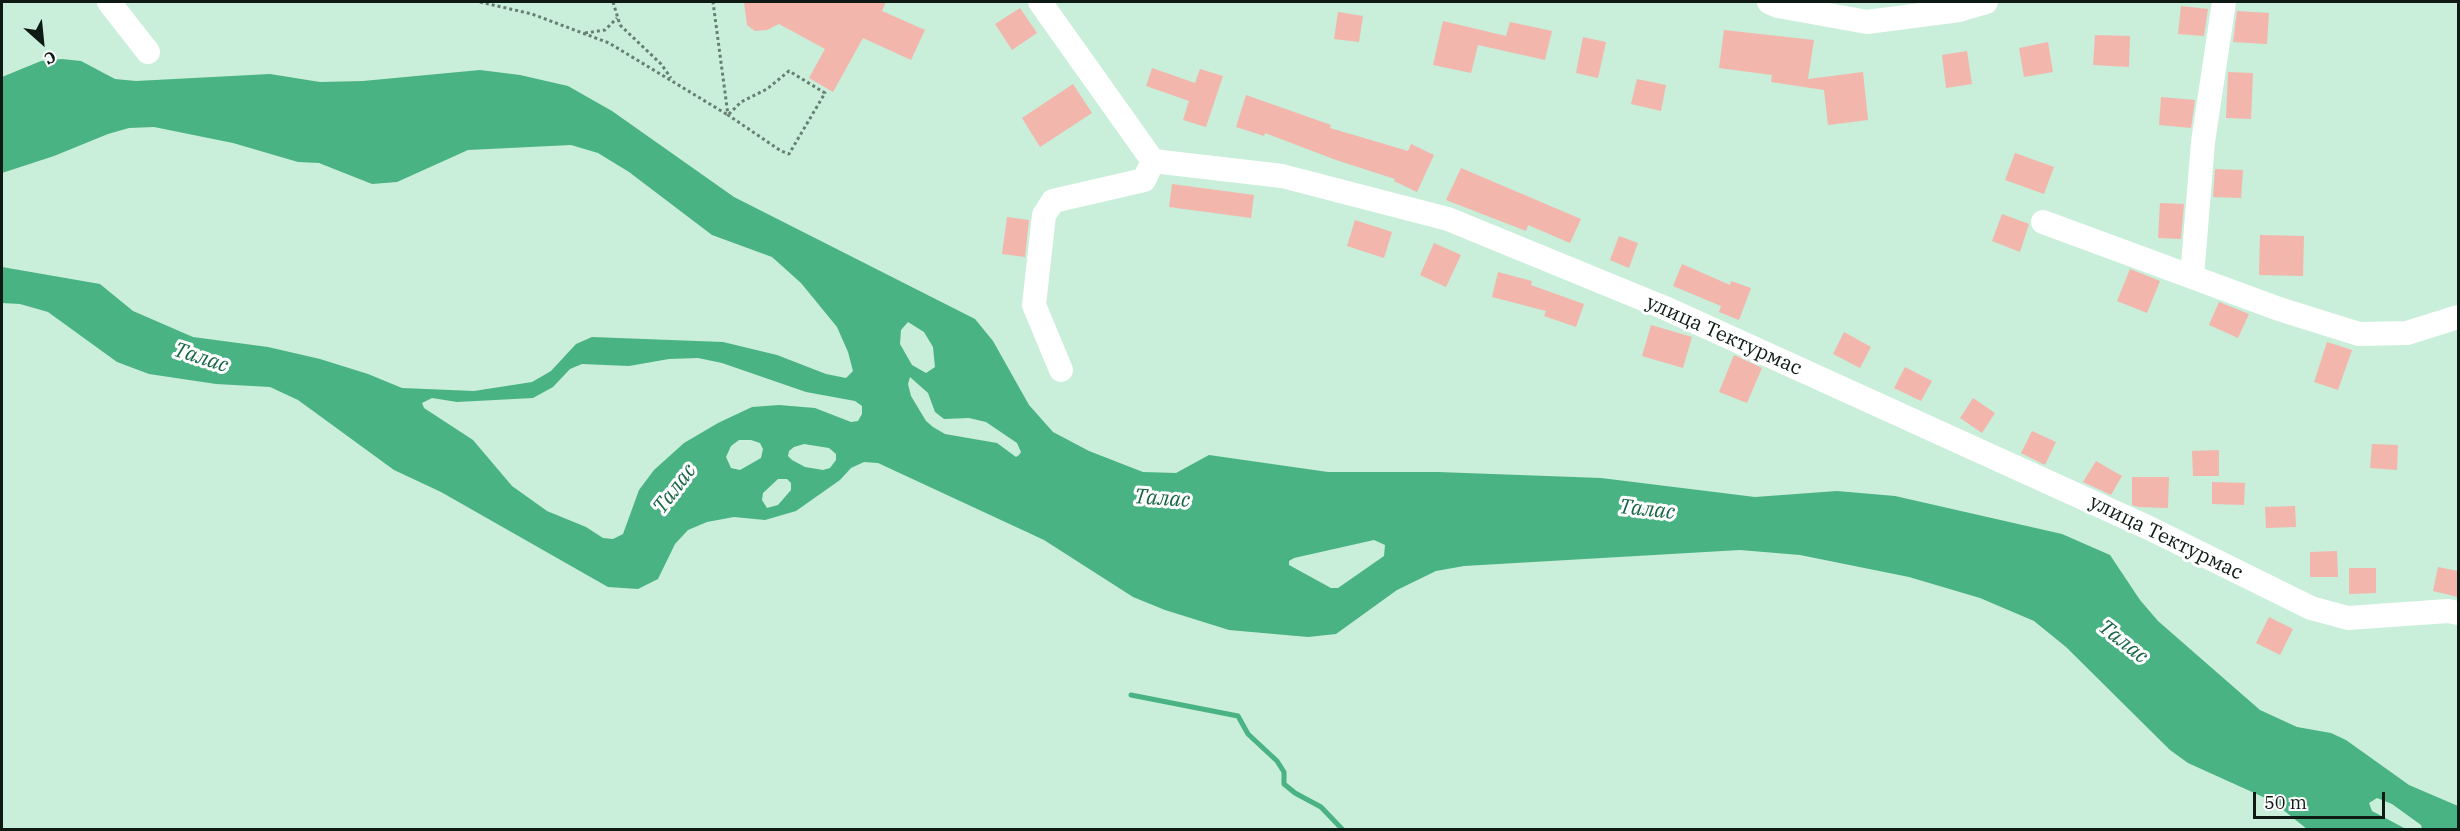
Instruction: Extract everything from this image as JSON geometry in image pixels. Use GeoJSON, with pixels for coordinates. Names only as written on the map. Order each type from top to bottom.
{"type":"FeatureCollection","features":[{"type":"Feature","properties":{"kind":"street"},"geometry":{"type":"LineString","coordinates":[[109,2],[148,52]]}},
{"type":"Feature","properties":{"kind":"street"},"geometry":{"type":"LineString","coordinates":[[1040,2],[1153,161],[1144,180],[1053,201],[1044,215],[1034,305],[1061,370]]}},
{"type":"Feature","properties":{"kind":"street"},"geometry":{"type":"LineString","coordinates":[[1769,2],[1778,6],[1868,22],[1959,10],[1986,2]]}},
{"type":"Feature","properties":{"kind":"street"},"geometry":{"type":"LineString","coordinates":[[2192,277],[2203,142],[2224,2]]}},
{"type":"Feature","properties":{"kind":"street","name":"улица Тектурмас"},"geometry":{"type":"LineString","coordinates":[[1153,161],[1282,176],[1448,219],[1665,308],[2138,523],[2311,608],[2348,618],[2448,611],[2458,613]]}},
{"type":"Feature","properties":{"kind":"street"},"geometry":{"type":"LineString","coordinates":[[2043,222],[2192,277],[2359,334],[2407,333],[2458,317]]}},
{"type":"Feature","properties":{"kind":"path"},"geometry":{"type":"LineString","coordinates":[[480,2],[490,2],[532,14],[609,43],[672,79],[781,151],[789,154],[825,93],[789,71],[767,89],[741,102],[728,115]]}},
{"type":"Feature","properties":{"kind":"path"},"geometry":{"type":"LineString","coordinates":[[613,2],[617,18],[636,42],[661,63],[672,79]]}},
{"type":"Feature","properties":{"kind":"path"},"geometry":{"type":"LineString","coordinates":[[713,2],[728,115]]}},
{"type":"Feature","properties":{"kind":"path"},"geometry":{"type":"LineString","coordinates":[[583,33],[605,30],[617,18]]}},
{"type":"Feature","properties":{"kind":"water","name":"Талас"},"geometry":{"type":"Polygon","coordinates":[[[62,59],[81,61],[115,79],[136,81],[270,74],[320,82],[363,81],[480,70],[520,75],[568,86],[612,111],[734,197],[975,319],[993,341],[1029,405],[1053,432],[1089,451],[1143,472],[1176,473],[1209,455],[1328,472],[1438,472],[1601,478],[1755,497],[1837,491],[1895,496],[2062,534],[2110,555],[2140,600],[2158,621],[2260,710],[2297,727],[2331,733],[2346,740],[2409,785],[2458,806],[2458,829],[2422,829],[2421,825],[2392,804],[2377,798],[2369,803],[2372,811],[2406,829],[2307,829],[2272,801],[2188,763],[2170,750],[2066,647],[2034,621],[1980,598],[1909,577],[1800,555],[1740,550],[1464,566],[1436,571],[1397,590],[1336,634],[1308,637],[1229,630],[1165,610],[1133,597],[1044,540],[878,463],[864,462],[851,468],[840,480],[796,511],[765,520],[734,517],[707,522],[688,530],[675,544],[658,579],[638,589],[608,587],[441,492],[394,470],[298,400],[270,387],[216,384],[149,374],[117,362],[48,312],[20,304],[2,303],[2,267],[100,284],[133,311],[193,337],[268,347],[320,359],[368,374],[402,388],[474,391],[532,382],[551,371],[576,344],[592,337],[723,342],[777,355],[826,374],[846,378],[853,371],[837,327],[801,283],[772,257],[712,235],[629,172],[598,153],[571,145],[468,150],[397,182],[372,184],[319,163],[298,162],[233,143],[154,127],[129,128],[2,173],[2,77],[41,61],[62,59]],[[908,322],[901,330],[900,344],[912,365],[926,373],[935,367],[933,347],[924,332],[908,322]],[[698,358],[669,359],[629,366],[582,364],[570,369],[553,387],[533,398],[457,402],[432,398],[422,403],[424,408],[473,440],[512,486],[547,511],[586,527],[603,538],[613,539],[623,534],[639,490],[654,470],[684,443],[718,423],[752,407],[779,405],[815,408],[851,422],[858,421],[862,414],[862,406],[855,401],[806,392],[722,363],[698,358]],[[910,377],[908,384],[911,396],[926,421],[945,434],[997,443],[1016,457],[1021,452],[1017,443],[986,422],[969,418],[944,419],[935,412],[928,393],[910,377]],[[739,440],[731,446],[726,457],[731,468],[740,470],[761,458],[763,449],[760,443],[739,440]],[[804,444],[789,451],[788,456],[792,460],[805,467],[823,470],[830,468],[836,460],[836,454],[829,448],[804,444]],[[778,479],[763,493],[762,500],[767,508],[778,505],[791,490],[791,483],[787,479],[778,479]],[[1374,540],[1289,561],[1289,565],[1331,588],[1338,588],[1384,556],[1385,545],[1374,540]]]}},
{"type":"Feature","properties":{"kind":"building"},"geometry":{"type":"Polygon","coordinates":[[[744,2],[886,2],[882,11],[925,30],[911,60],[863,38],[833,92],[809,78],[825,49],[779,24],[767,30],[755,31],[747,25],[744,2]]]}},
{"type":"Feature","properties":{"kind":"building"},"geometry":{"type":"Polygon","coordinates":[[[2181,6],[2208,9],[2204,36],[2178,34],[2181,6]]]}},
{"type":"Feature","properties":{"kind":"building"},"geometry":{"type":"Polygon","coordinates":[[[1020,8],[1037,33],[1012,50],[995,24],[1020,8]]]}},
{"type":"Feature","properties":{"kind":"building"},"geometry":{"type":"Polygon","coordinates":[[[2237,11],[2269,13],[2267,44],[2233,42],[2237,11]]]}},
{"type":"Feature","properties":{"kind":"building"},"geometry":{"type":"Polygon","coordinates":[[[1338,12],[1363,16],[1359,42],[1334,39],[1338,12]]]}},
{"type":"Feature","properties":{"kind":"building"},"geometry":{"type":"Polygon","coordinates":[[[1443,21],[1506,36],[1510,22],[1552,31],[1545,60],[1478,45],[1471,73],[1433,65],[1443,21]]]}},
{"type":"Feature","properties":{"kind":"building"},"geometry":{"type":"Polygon","coordinates":[[[1724,30],[1814,40],[1808,79],[1863,72],[1868,120],[1828,125],[1824,90],[1771,82],[1772,75],[1719,68],[1724,30]]]}},
{"type":"Feature","properties":{"kind":"building"},"geometry":{"type":"Polygon","coordinates":[[[2095,35],[2130,36],[2129,67],[2093,65],[2095,35]]]}},
{"type":"Feature","properties":{"kind":"building"},"geometry":{"type":"Polygon","coordinates":[[[1583,37],[1606,42],[1598,78],[1576,73],[1583,37]]]}},
{"type":"Feature","properties":{"kind":"building"},"geometry":{"type":"Polygon","coordinates":[[[2048,42],[2053,72],[2024,77],[2019,48],[2048,42]]]}},
{"type":"Feature","properties":{"kind":"building"},"geometry":{"type":"Polygon","coordinates":[[[1967,51],[1972,84],[1946,88],[1942,55],[1967,51]]]}},
{"type":"Feature","properties":{"kind":"building"},"geometry":{"type":"Polygon","coordinates":[[[1152,68],[1195,83],[1200,69],[1223,76],[1206,127],[1183,120],[1189,101],[1146,86],[1152,68]]]}},
{"type":"Feature","properties":{"kind":"building"},"geometry":{"type":"Polygon","coordinates":[[[2228,72],[2253,73],[2251,119],[2226,118],[2228,72]]]}},
{"type":"Feature","properties":{"kind":"building"},"geometry":{"type":"Polygon","coordinates":[[[1637,79],[1666,85],[1661,111],[1631,104],[1637,79]]]}},
{"type":"Feature","properties":{"kind":"building"},"geometry":{"type":"Polygon","coordinates":[[[1073,84],[1092,113],[1040,147],[1022,118],[1073,84]]]}},
{"type":"Feature","properties":{"kind":"building"},"geometry":{"type":"Polygon","coordinates":[[[1246,95],[1331,125],[1330,128],[1408,151],[1411,144],[1434,155],[1417,192],[1394,181],[1395,179],[1265,133],[1264,136],[1236,127],[1246,95]]]}},
{"type":"Feature","properties":{"kind":"building"},"geometry":{"type":"Polygon","coordinates":[[[2161,97],[2195,100],[2191,128],[2159,125],[2161,97]]]}},
{"type":"Feature","properties":{"kind":"building"},"geometry":{"type":"Polygon","coordinates":[[[2015,153],[2054,167],[2044,194],[2005,180],[2015,153]]]}},
{"type":"Feature","properties":{"kind":"building"},"geometry":{"type":"Polygon","coordinates":[[[1461,168],[1581,219],[1570,243],[1528,225],[1526,231],[1446,200],[1461,168]]]}},
{"type":"Feature","properties":{"kind":"building"},"geometry":{"type":"Polygon","coordinates":[[[2215,169],[2243,170],[2241,198],[2213,197],[2215,169]]]}},
{"type":"Feature","properties":{"kind":"building"},"geometry":{"type":"Polygon","coordinates":[[[1172,184],[1254,195],[1251,218],[1169,207],[1172,184]]]}},
{"type":"Feature","properties":{"kind":"building"},"geometry":{"type":"Polygon","coordinates":[[[2160,203],[2184,204],[2181,239],[2158,238],[2160,203]]]}},
{"type":"Feature","properties":{"kind":"building"},"geometry":{"type":"Polygon","coordinates":[[[2002,214],[2029,224],[2020,252],[1992,241],[2002,214]]]}},
{"type":"Feature","properties":{"kind":"building"},"geometry":{"type":"Polygon","coordinates":[[[1007,217],[1029,220],[1025,257],[1002,254],[1007,217]]]}},
{"type":"Feature","properties":{"kind":"building"},"geometry":{"type":"Polygon","coordinates":[[[1355,220],[1392,232],[1384,258],[1347,246],[1355,220]]]}},
{"type":"Feature","properties":{"kind":"building"},"geometry":{"type":"Polygon","coordinates":[[[2260,235],[2304,236],[2303,276],[2259,275],[2260,235]]]}},
{"type":"Feature","properties":{"kind":"building"},"geometry":{"type":"Polygon","coordinates":[[[1619,236],[1638,243],[1629,268],[1610,260],[1619,236]]]}},
{"type":"Feature","properties":{"kind":"building"},"geometry":{"type":"Polygon","coordinates":[[[1434,243],[1461,255],[1446,287],[1420,275],[1434,243]]]}},
{"type":"Feature","properties":{"kind":"building"},"geometry":{"type":"Polygon","coordinates":[[[1682,264],[1730,285],[1731,281],[1751,288],[1739,320],[1719,312],[1721,306],[1673,286],[1682,264]]]}},
{"type":"Feature","properties":{"kind":"building"},"geometry":{"type":"Polygon","coordinates":[[[2130,269],[2160,281],[2147,313],[2117,301],[2130,269]]]}},
{"type":"Feature","properties":{"kind":"building"},"geometry":{"type":"Polygon","coordinates":[[[1498,272],[1532,281],[1531,285],[1584,304],[1576,327],[1544,316],[1546,311],[1492,297],[1498,272]]]}},
{"type":"Feature","properties":{"kind":"building"},"geometry":{"type":"Polygon","coordinates":[[[2219,302],[2249,314],[2238,338],[2209,325],[2219,302]]]}},
{"type":"Feature","properties":{"kind":"building"},"geometry":{"type":"Polygon","coordinates":[[[1651,325],[1692,337],[1683,368],[1642,356],[1651,325]]]}},
{"type":"Feature","properties":{"kind":"building"},"geometry":{"type":"Polygon","coordinates":[[[1844,332],[1871,347],[1860,368],[1833,354],[1844,332]]]}},
{"type":"Feature","properties":{"kind":"building"},"geometry":{"type":"Polygon","coordinates":[[[2327,342],[2352,350],[2338,390],[2314,382],[2327,342]]]}},
{"type":"Feature","properties":{"kind":"building"},"geometry":{"type":"Polygon","coordinates":[[[1734,355],[1762,368],[1747,403],[1719,392],[1734,355]]]}},
{"type":"Feature","properties":{"kind":"building"},"geometry":{"type":"Polygon","coordinates":[[[1905,367],[1932,381],[1921,401],[1894,388],[1905,367]]]}},
{"type":"Feature","properties":{"kind":"building"},"geometry":{"type":"Polygon","coordinates":[[[1973,398],[1995,413],[1982,433],[1960,418],[1973,398]]]}},
{"type":"Feature","properties":{"kind":"building"},"geometry":{"type":"Polygon","coordinates":[[[2032,431],[2056,442],[2045,465],[2021,453],[2032,431]]]}},
{"type":"Feature","properties":{"kind":"building"},"geometry":{"type":"Polygon","coordinates":[[[2372,444],[2398,445],[2397,470],[2370,468],[2372,444]]]}},
{"type":"Feature","properties":{"kind":"building"},"geometry":{"type":"Polygon","coordinates":[[[2219,450],[2219,476],[2193,476],[2192,451],[2219,450]]]}},
{"type":"Feature","properties":{"kind":"building"},"geometry":{"type":"Polygon","coordinates":[[[2096,461],[2122,476],[2111,495],[2083,482],[2096,461]]]}},
{"type":"Feature","properties":{"kind":"building"},"geometry":{"type":"Polygon","coordinates":[[[2132,477],[2169,477],[2168,508],[2132,505],[2132,477]]]}},
{"type":"Feature","properties":{"kind":"building"},"geometry":{"type":"Polygon","coordinates":[[[2212,482],[2245,483],[2244,505],[2212,504],[2212,482]]]}},
{"type":"Feature","properties":{"kind":"building"},"geometry":{"type":"Polygon","coordinates":[[[2295,506],[2296,527],[2266,528],[2265,507],[2295,506]]]}},
{"type":"Feature","properties":{"kind":"building"},"geometry":{"type":"Polygon","coordinates":[[[2337,551],[2338,577],[2310,577],[2310,552],[2337,551]]]}},
{"type":"Feature","properties":{"kind":"building"},"geometry":{"type":"Polygon","coordinates":[[[2438,567],[2458,571],[2458,597],[2433,591],[2438,567]]]}},
{"type":"Feature","properties":{"kind":"building"},"geometry":{"type":"Polygon","coordinates":[[[2349,568],[2376,568],[2376,593],[2349,594],[2349,568]]]}},
{"type":"Feature","properties":{"kind":"building"},"geometry":{"type":"Polygon","coordinates":[[[2269,617],[2293,629],[2280,655],[2256,643],[2269,617]]]}},
{"type":"Feature","properties":{"kind":"waterway"},"geometry":{"type":"LineString","coordinates":[[1131,695],[1238,716],[1248,734],[1277,761],[1284,772],[1284,784],[1295,793],[1321,807],[1343,830]]}}]}
